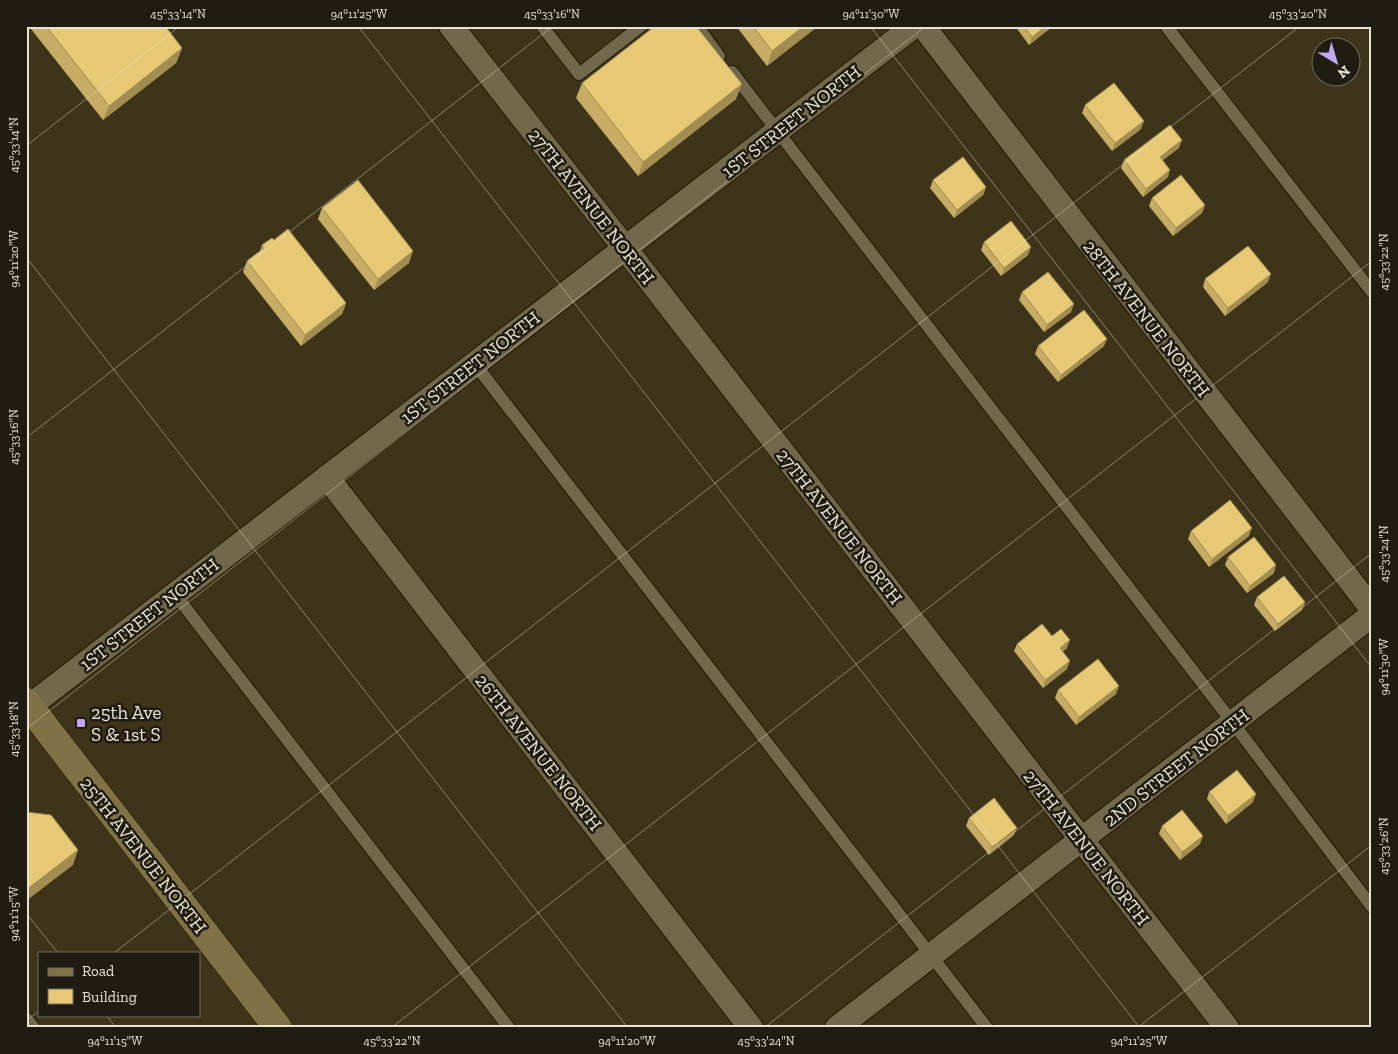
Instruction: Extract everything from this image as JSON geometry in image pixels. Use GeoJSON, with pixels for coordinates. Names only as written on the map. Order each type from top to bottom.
{"type":"FeatureCollection","features":[{"type":"Feature","properties":{"kind":"street","name":"27TH AVENUE NORTH"},"geometry":{"type":"LineString","coordinates":[[451,26],[626,248],[1227,1028]]}},
{"type":"Feature","properties":{"kind":"street","name":"1ST STREET NORTH"},"geometry":{"type":"LineString","coordinates":[[27,704],[175,594],[914,26]]}},
{"type":"Feature","properties":{"kind":"street","name":"28TH AVENUE NORTH"},"geometry":{"type":"LineString","coordinates":[[922,26],[1372,609]]}},
{"type":"Feature","properties":{"kind":"street","name":"26TH AVENUE NORTH"},"geometry":{"type":"LineString","coordinates":[[327,477],[751,1028]]}},
{"type":"Feature","properties":{"kind":"street","name":"2ND STREET NORTH"},"geometry":{"type":"LineString","coordinates":[[837,1028],[1372,616]]}},
{"type":"Feature","properties":{"kind":"street","name":"25TH AVENUE NORTH"},"geometry":{"type":"LineString","coordinates":[[27,704],[278,1028]]}},
{"type":"Feature","properties":{"kind":"lane"},"geometry":{"type":"LineString","coordinates":[[542,26],[579,74],[641,26]]}},
{"type":"Feature","properties":{"kind":"lane"},"geometry":{"type":"LineString","coordinates":[[697,26],[1233,723],[1372,907]]}},
{"type":"Feature","properties":{"kind":"lane"},"geometry":{"type":"LineString","coordinates":[[1166,26],[1372,292]]}},
{"type":"Feature","properties":{"kind":"lane"},"geometry":{"type":"LineString","coordinates":[[475,364],[987,1028]]}},
{"type":"Feature","properties":{"kind":"lane"},"geometry":{"type":"LineString","coordinates":[[175,594],[509,1028]]}},
{"type":"Feature","properties":{"kind":"lane"},"geometry":{"type":"LineString","coordinates":[[26,1018],[34,1028]]}},
{"type":"Feature","properties":{"kind":"building"},"geometry":{"type":"Polygon","coordinates":[[[46,26],[165,26],[182,48],[109,106],[46,26]]]}},
{"type":"Feature","properties":{"kind":"building"},"geometry":{"type":"Polygon","coordinates":[[[655,26],[696,26],[742,84],[643,162],[582,83],[655,26]]]}},
{"type":"Feature","properties":{"kind":"building"},"geometry":{"type":"Polygon","coordinates":[[[753,26],[804,26],[772,51],[753,26]]]}},
{"type":"Feature","properties":{"kind":"building"},"geometry":{"type":"Polygon","coordinates":[[[1024,26],[1046,26],[1032,37],[1024,26]]]}},
{"type":"Feature","properties":{"kind":"building"},"geometry":{"type":"Polygon","coordinates":[[[1114,83],[1144,121],[1115,143],[1085,105],[1114,83]]]}},
{"type":"Feature","properties":{"kind":"building"},"geometry":{"type":"Polygon","coordinates":[[[1170,125],[1182,140],[1160,157],[1170,170],[1146,189],[1124,160],[1170,125]]]}},
{"type":"Feature","properties":{"kind":"building"},"geometry":{"type":"Polygon","coordinates":[[[963,157],[986,187],[957,210],[933,180],[963,157]]]}},
{"type":"Feature","properties":{"kind":"building"},"geometry":{"type":"Polygon","coordinates":[[[1181,175],[1205,205],[1176,228],[1152,198],[1181,175]]]}},
{"type":"Feature","properties":{"kind":"building"},"geometry":{"type":"Polygon","coordinates":[[[358,180],[413,251],[378,279],[322,208],[358,180]]]}},
{"type":"Feature","properties":{"kind":"building"},"geometry":{"type":"Polygon","coordinates":[[[1011,221],[1031,247],[1004,268],[984,242],[1011,221]]]}},
{"type":"Feature","properties":{"kind":"building"},"geometry":{"type":"Polygon","coordinates":[[[288,229],[346,303],[305,335],[247,261],[264,248],[262,245],[272,238],[274,240],[288,229]]]}},
{"type":"Feature","properties":{"kind":"building"},"geometry":{"type":"Polygon","coordinates":[[[1248,246],[1271,274],[1228,308],[1205,279],[1248,246]]]}},
{"type":"Feature","properties":{"kind":"building"},"geometry":{"type":"Polygon","coordinates":[[[1048,272],[1074,304],[1047,325],[1022,292],[1048,272]]]}},
{"type":"Feature","properties":{"kind":"building"},"geometry":{"type":"Polygon","coordinates":[[[1084,310],[1107,339],[1061,375],[1038,346],[1084,310]]]}},
{"type":"Feature","properties":{"kind":"building"},"geometry":{"type":"Polygon","coordinates":[[[1230,500],[1252,528],[1212,559],[1191,531],[1230,500]]]}},
{"type":"Feature","properties":{"kind":"building"},"geometry":{"type":"Polygon","coordinates":[[[1254,537],[1276,565],[1250,586],[1228,557],[1254,537]]]}},
{"type":"Feature","properties":{"kind":"building"},"geometry":{"type":"Polygon","coordinates":[[[1284,576],[1305,602],[1278,624],[1257,597],[1284,576]]]}},
{"type":"Feature","properties":{"kind":"building"},"geometry":{"type":"Polygon","coordinates":[[[1042,624],[1052,636],[1061,629],[1070,640],[1060,648],[1070,661],[1045,680],[1017,644],[1042,624]]]}},
{"type":"Feature","properties":{"kind":"building"},"geometry":{"type":"Polygon","coordinates":[[[1098,659],[1119,686],[1079,717],[1058,690],[1098,659]]]}},
{"type":"Feature","properties":{"kind":"building"},"geometry":{"type":"Polygon","coordinates":[[[1237,770],[1256,794],[1228,816],[1209,792],[1237,770]]]}},
{"type":"Feature","properties":{"kind":"building"},"geometry":{"type":"Polygon","coordinates":[[[994,798],[1017,828],[992,847],[969,818],[994,798]]]}},
{"type":"Feature","properties":{"kind":"building"},"geometry":{"type":"Polygon","coordinates":[[[1182,810],[1203,836],[1182,852],[1162,826],[1182,810]]]}},
{"type":"Feature","properties":{"kind":"building"},"geometry":{"type":"Polygon","coordinates":[[[26,812],[51,815],[78,850],[26,890],[26,812]]]}},
{"type":"Feature","properties":{"kind":"place","name":"25th Ave S & 1st S"},"geometry":{"type":"Point","coordinates":[81,723]}}]}
